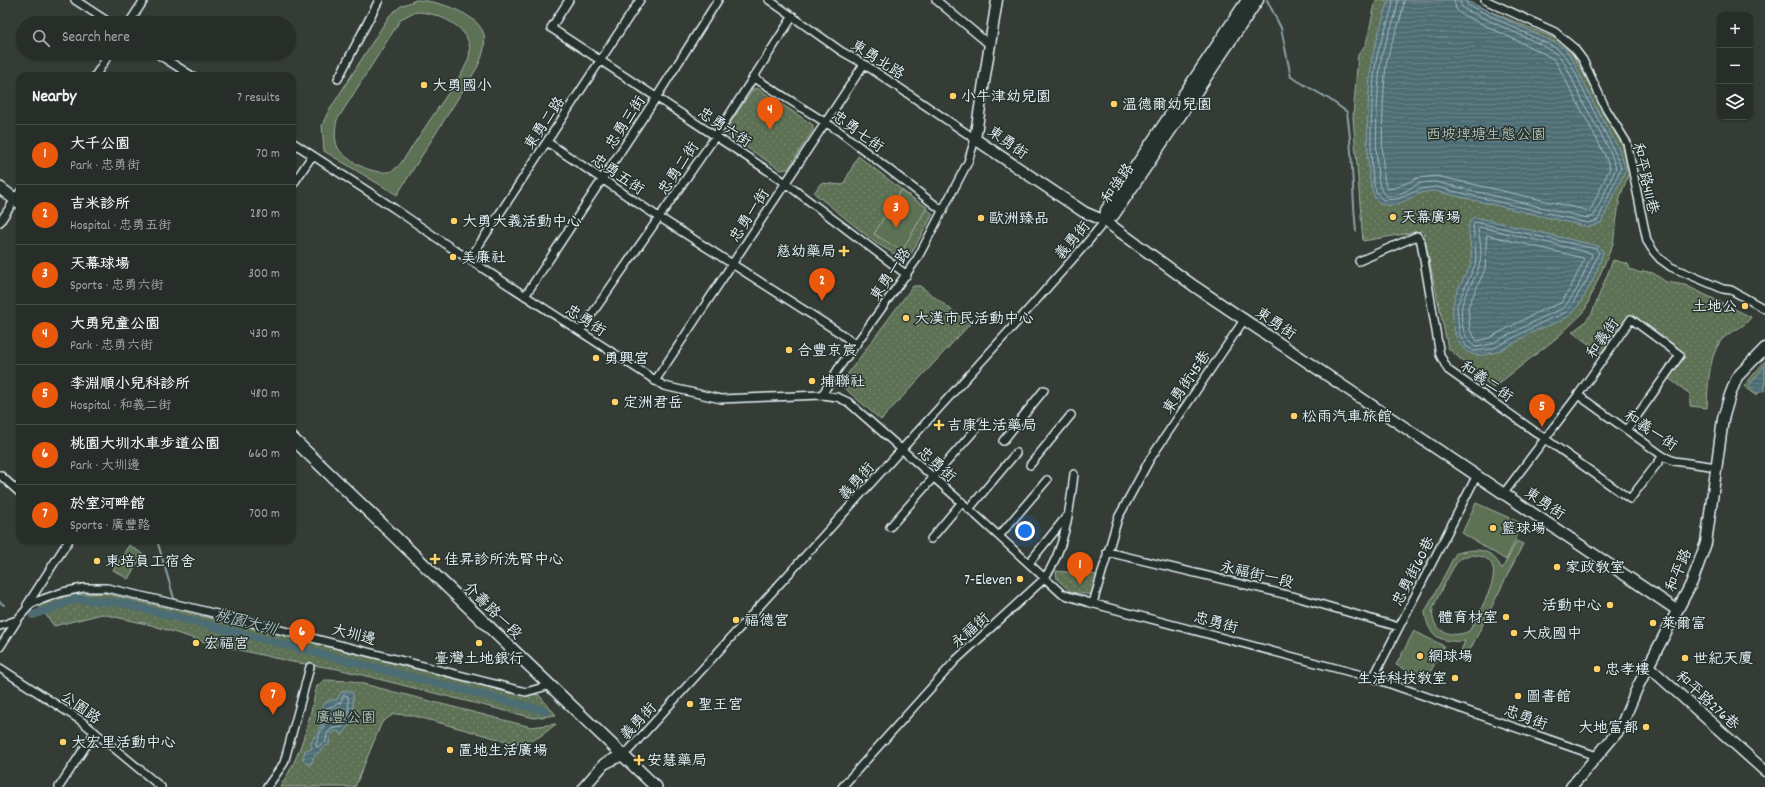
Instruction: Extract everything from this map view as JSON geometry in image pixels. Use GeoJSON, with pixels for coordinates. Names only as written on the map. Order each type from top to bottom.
{"type":"FeatureCollection","features":[{"type":"Feature","properties":{"kind":"main road"},"geometry":{"type":"LineString","coordinates":[[0,188],[16,197]]}},
{"type":"Feature","properties":{"kind":"main road","name":"介壽路一段"},"geometry":{"type":"LineString","coordinates":[[296,442],[656,787]]}},
{"type":"Feature","properties":{"kind":"street"},"geometry":{"type":"LineString","coordinates":[[75,0],[99,16]]}},
{"type":"Feature","properties":{"kind":"street"},"geometry":{"type":"LineString","coordinates":[[134,16],[144,0]]}},
{"type":"Feature","properties":{"kind":"street"},"geometry":{"type":"LineString","coordinates":[[338,79],[379,0]]}},
{"type":"Feature","properties":{"kind":"street","name":"忠勇六街"},"geometry":{"type":"LineString","coordinates":[[569,0],[551,28],[786,183],[907,275]]}},
{"type":"Feature","properties":{"kind":"street","name":"東勇二路"},"geometry":{"type":"LineString","coordinates":[[469,260],[640,0]]}},
{"type":"Feature","properties":{"kind":"street","name":"忠勇三街"},"geometry":{"type":"LineString","coordinates":[[525,296],[603,180],[718,0]]}},
{"type":"Feature","properties":{"kind":"street","name":"東勇北路"},"geometry":{"type":"LineString","coordinates":[[769,0],[841,52],[864,64],[975,139]]}},
{"type":"Feature","properties":{"kind":"street"},"geometry":{"type":"LineString","coordinates":[[936,0],[990,45]]}},
{"type":"Feature","properties":{"kind":"street","name":"東勇街"},"geometry":{"type":"LineString","coordinates":[[996,0],[975,139],[1084,212],[1105,221],[1244,320],[1677,610]]}},
{"type":"Feature","properties":{"kind":"street","name":"和強路"},"geometry":{"type":"LineString","coordinates":[[1105,221],[1106,210],[1247,0]]}},
{"type":"Feature","properties":{"kind":"street","name":"和強路"},"geometry":{"type":"LineString","coordinates":[[1105,221],[1114,215],[1258,0]]}},
{"type":"Feature","properties":{"kind":"street","name":"和平路411巷"},"geometry":{"type":"LineString","coordinates":[[1485,0],[1554,32],[1574,48],[1583,60],[1606,109],[1627,143],[1647,241],[1660,260],[1671,267],[1723,289],[1731,290],[1765,309]]}},
{"type":"Feature","properties":{"kind":"street","name":"忠勇二街"},"geometry":{"type":"LineString","coordinates":[[580,332],[715,137],[793,16]]}},
{"type":"Feature","properties":{"kind":"street"},"geometry":{"type":"LineString","coordinates":[[98,72],[105,60]]}},
{"type":"Feature","properties":{"kind":"street"},"geometry":{"type":"LineString","coordinates":[[167,60],[186,72]]}},
{"type":"Feature","properties":{"kind":"street","name":"忠勇一街"},"geometry":{"type":"LineString","coordinates":[[655,381],[864,64]]}},
{"type":"Feature","properties":{"kind":"street","name":"忠勇七街"},"geometry":{"type":"LineString","coordinates":[[753,77],[826,123],[943,211]]}},
{"type":"Feature","properties":{"kind":"street","name":"東勇一路"},"geometry":{"type":"LineString","coordinates":[[822,395],[907,275],[943,211],[968,162],[975,139]]}},
{"type":"Feature","properties":{"kind":"street","name":"忠勇五街"},"geometry":{"type":"LineString","coordinates":[[547,142],[603,180],[840,333],[856,345]]}},
{"type":"Feature","properties":{"kind":"street","name":"忠勇街"},"geometry":{"type":"LineString","coordinates":[[296,145],[469,260],[664,386],[721,399],[822,395],[837,397],[848,402],[962,502],[1062,594],[1373,678],[1597,756]]}},
{"type":"Feature","properties":{"kind":"street"},"geometry":{"type":"LineString","coordinates":[[296,180],[312,156]]}},
{"type":"Feature","properties":{"kind":"street"},"geometry":{"type":"LineString","coordinates":[[0,222],[16,201]]}},
{"type":"Feature","properties":{"kind":"street","name":"義勇街"},"geometry":{"type":"LineString","coordinates":[[622,755],[629,750],[902,450],[1105,221]]}},
{"type":"Feature","properties":{"kind":"street","name":"和義二街"},"geometry":{"type":"LineString","coordinates":[[1359,260],[1417,236],[1421,242],[1440,355],[1448,370],[1630,499],[1663,456]]}},
{"type":"Feature","properties":{"kind":"street","name":"和義街"},"geometry":{"type":"LineString","coordinates":[[1504,493],[1578,395],[1631,319],[1680,355],[1627,430]]}},
{"type":"Feature","properties":{"kind":"street","name":"東勇街45巷"},"geometry":{"type":"LineString","coordinates":[[1093,603],[1118,518],[1150,459],[1244,320]]}},
{"type":"Feature","properties":{"kind":"street","name":"和平路"},"geometry":{"type":"LineString","coordinates":[[1571,787],[1620,729],[1638,686],[1692,582],[1706,543],[1723,419],[1730,395],[1737,377],[1765,348]]}},
{"type":"Feature","properties":{"kind":"street"},"geometry":{"type":"LineString","coordinates":[[1003,441],[1044,390]]}},
{"type":"Feature","properties":{"kind":"street","name":"和義一街"},"geometry":{"type":"LineString","coordinates":[[1578,395],[1663,456],[1674,462],[1717,466]]}},
{"type":"Feature","properties":{"kind":"street"},"geometry":{"type":"LineString","coordinates":[[1030,465],[1071,415]]}},
{"type":"Feature","properties":{"kind":"street"},"geometry":{"type":"LineString","coordinates":[[890,527],[982,422]]}},
{"type":"Feature","properties":{"kind":"street"},"geometry":{"type":"LineString","coordinates":[[969,509],[1016,453]]}},
{"type":"Feature","properties":{"kind":"street","name":"永福街"},"geometry":{"type":"LineString","coordinates":[[842,787],[956,660],[1044,579],[1055,561],[1066,528],[1066,516],[1074,474]]}},
{"type":"Feature","properties":{"kind":"street"},"geometry":{"type":"LineString","coordinates":[[0,475],[16,489]]}},
{"type":"Feature","properties":{"kind":"street","name":"忠勇街60巷"},"geometry":{"type":"LineString","coordinates":[[1373,678],[1477,475]]}},
{"type":"Feature","properties":{"kind":"street"},"geometry":{"type":"LineString","coordinates":[[999,536],[1047,480]]}},
{"type":"Feature","properties":{"kind":"street"},"geometry":{"type":"LineString","coordinates":[[932,539],[962,502]]}},
{"type":"Feature","properties":{"kind":"street"},"geometry":{"type":"LineString","coordinates":[[1029,563],[1066,516]]}},
{"type":"Feature","properties":{"kind":"street"},"geometry":{"type":"LineString","coordinates":[[0,647],[66,544]]}},
{"type":"Feature","properties":{"kind":"street","name":"永福街一段"},"geometry":{"type":"LineString","coordinates":[[1107,552],[1296,597],[1399,627]]}},
{"type":"Feature","properties":{"kind":"street","name":"大圳邊"},"geometry":{"type":"LineString","coordinates":[[17,620],[31,604],[43,599],[63,592],[83,588],[107,588],[193,608],[526,692],[551,686]]}},
{"type":"Feature","properties":{"kind":"street"},"geometry":{"type":"LineString","coordinates":[[0,626],[17,620]]}},
{"type":"Feature","properties":{"kind":"street"},"geometry":{"type":"LineString","coordinates":[[267,787],[284,763],[310,667]]}},
{"type":"Feature","properties":{"kind":"street","name":"和平路276巷"},"geometry":{"type":"LineString","coordinates":[[1649,667],[1765,771]]}},
{"type":"Feature","properties":{"kind":"street","name":"公園路"},"geometry":{"type":"LineString","coordinates":[[0,668],[80,720],[161,787]]}},
{"type":"Feature","properties":{"kind":"street"},"geometry":{"type":"LineString","coordinates":[[60,787],[95,732]]}},
{"type":"Feature","properties":{"kind":"street"},"geometry":{"type":"LineString","coordinates":[[584,787],[604,764],[622,755]]}},
{"type":"Feature","properties":{"kind":"green space"},"geometry":{"type":"Polygon","coordinates":[[[416,0],[434,2],[465,14],[474,20],[480,27],[484,35],[484,48],[477,68],[397,195],[324,151],[322,125],[327,114],[389,16],[401,6],[416,0]],[[412,13],[401,19],[337,120],[335,134],[338,148],[348,158],[363,167],[380,172],[387,172],[394,170],[401,163],[463,71],[468,60],[470,47],[467,38],[462,31],[447,20],[428,13],[412,13]]]}},
{"type":"Feature","properties":{"kind":"green space","name":"西坡埤塘生態公園"},"geometry":{"type":"Polygon","coordinates":[[[1376,0],[1463,0],[1559,40],[1573,55],[1622,142],[1629,173],[1620,197],[1613,244],[1584,312],[1559,336],[1493,388],[1448,348],[1423,231],[1363,241],[1353,117],[1358,55],[1366,44],[1376,0]]]}},
{"type":"Feature","properties":{"kind":"green space"},"geometry":{"type":"Polygon","coordinates":[[[757,88],[813,125],[813,130],[788,169],[781,170],[728,135],[726,129],[753,89],[757,88]]]}},
{"type":"Feature","properties":{"kind":"green space"},"geometry":{"type":"Polygon","coordinates":[[[858,156],[933,214],[910,256],[903,259],[876,243],[814,193],[821,183],[843,185],[858,156]]]}},
{"type":"Feature","properties":{"kind":"green space"},"geometry":{"type":"Polygon","coordinates":[[[900,191],[927,207],[902,251],[874,234],[900,191]]]}},
{"type":"Feature","properties":{"kind":"green space"},"geometry":{"type":"Polygon","coordinates":[[[1613,260],[1628,264],[1630,269],[1641,273],[1643,271],[1653,273],[1666,282],[1685,285],[1751,317],[1744,324],[1723,338],[1716,349],[1709,374],[1707,408],[1690,406],[1690,394],[1668,378],[1679,363],[1683,354],[1676,346],[1633,315],[1630,315],[1626,319],[1601,353],[1572,332],[1584,323],[1592,313],[1613,260]]]}},
{"type":"Feature","properties":{"kind":"green space"},"geometry":{"type":"Polygon","coordinates":[[[913,286],[920,286],[970,324],[881,420],[842,386],[843,380],[913,286]]]}},
{"type":"Feature","properties":{"kind":"green space"},"geometry":{"type":"Polygon","coordinates":[[[1765,361],[1765,388],[1756,395],[1744,386],[1765,361]]]}},
{"type":"Feature","properties":{"kind":"green space","name":"籃球場"},"geometry":{"type":"Polygon","coordinates":[[[1476,503],[1523,524],[1506,560],[1462,533],[1476,503]]]}},
{"type":"Feature","properties":{"kind":"green space"},"geometry":{"type":"Polygon","coordinates":[[[1517,541],[1523,544],[1467,656],[1460,653],[1465,641],[1449,641],[1437,637],[1433,633],[1429,627],[1425,612],[1456,553],[1471,550],[1483,551],[1493,557],[1502,569],[1517,541]],[[1469,555],[1459,560],[1434,605],[1433,616],[1435,623],[1438,628],[1449,634],[1462,634],[1469,631],[1490,590],[1494,573],[1488,560],[1481,556],[1469,555]]]}},
{"type":"Feature","properties":{"kind":"green space"},"geometry":{"type":"Polygon","coordinates":[[[129,545],[143,554],[128,579],[113,570],[129,545]]]}},
{"type":"Feature","properties":{"kind":"green space"},"geometry":{"type":"Polygon","coordinates":[[[1056,571],[1099,575],[1093,595],[1071,592],[1057,579],[1056,571]]]}},
{"type":"Feature","properties":{"kind":"green space"},"geometry":{"type":"Polygon","coordinates":[[[104,593],[539,695],[556,715],[534,718],[338,669],[292,662],[205,642],[151,625],[102,614],[54,626],[39,606],[68,595],[104,593]]]}},
{"type":"Feature","properties":{"kind":"green space","name":"網球場"},"geometry":{"type":"Polygon","coordinates":[[[1414,631],[1444,646],[1426,680],[1396,665],[1414,631]]]}},
{"type":"Feature","properties":{"kind":"green space","name":"廣豐公園"},"geometry":{"type":"Polygon","coordinates":[[[325,680],[352,681],[531,727],[556,724],[541,736],[531,741],[513,743],[411,715],[394,714],[382,722],[355,787],[280,787],[288,775],[299,751],[317,686],[325,680]]]}},
{"type":"Feature","properties":{"kind":"water"},"geometry":{"type":"Polygon","coordinates":[[[1389,0],[1465,0],[1558,44],[1566,50],[1573,60],[1592,100],[1618,147],[1626,169],[1601,223],[1588,227],[1435,191],[1421,193],[1396,204],[1385,205],[1380,203],[1374,195],[1370,179],[1367,135],[1368,111],[1372,58],[1389,0]]]}},
{"type":"Feature","properties":{"kind":"water"},"geometry":{"type":"Polygon","coordinates":[[[1475,217],[1598,246],[1603,252],[1590,284],[1572,314],[1531,333],[1502,350],[1491,354],[1481,355],[1471,354],[1463,348],[1457,338],[1453,317],[1455,295],[1470,266],[1471,254],[1469,223],[1471,219],[1475,217]]]}},
{"type":"Feature","properties":{"kind":"water"},"geometry":{"type":"Polygon","coordinates":[[[1765,365],[1765,390],[1756,394],[1749,385],[1765,365]]]}},
{"type":"Feature","properties":{"kind":"water"},"geometry":{"type":"Polygon","coordinates":[[[347,690],[353,693],[353,718],[342,736],[340,732],[334,731],[330,736],[329,745],[325,746],[314,756],[311,764],[307,764],[303,759],[305,750],[312,749],[311,743],[322,723],[323,705],[330,700],[337,700],[341,692],[347,690]]]}},
{"type":"Feature","properties":{"kind":"waterway"},"geometry":{"type":"LineString","coordinates":[[1267,0],[1281,28],[1291,77],[1329,99],[1347,112],[1356,231]]}},
{"type":"Feature","properties":{"kind":"waterway"},"geometry":{"type":"LineString","coordinates":[[158,544],[175,602]]}},
{"type":"Feature","properties":{"kind":"waterway","name":"桃園大圳"},"geometry":{"type":"LineString","coordinates":[[33,615],[75,599],[121,603],[546,711]]}},
{"type":"Feature","properties":{"kind":"waterway"},"geometry":{"type":"LineString","coordinates":[[0,602],[4,605]]}},
{"type":"Feature","properties":{"kind":"waterway","name":"桃園大圳"},"geometry":{"type":"LineString","coordinates":[[179,615],[180,619]]}},
{"type":"Feature","properties":{"kind":"place","name":"大勇國小"},"geometry":{"type":"Point","coordinates":[424,85]}},
{"type":"Feature","properties":{"kind":"place","name":"小牛津幼兒園"},"geometry":{"type":"Point","coordinates":[953,96]}},
{"type":"Feature","properties":{"kind":"place","name":"溫德爾幼兒園"},"geometry":{"type":"Point","coordinates":[1114,104]}},
{"type":"Feature","properties":{"kind":"place","name":"大勇兒童公園"},"geometry":{"type":"Point","coordinates":[770,130]}},
{"type":"Feature","properties":{"kind":"place","name":"天幕廣場"},"geometry":{"type":"Point","coordinates":[1393,217]}},
{"type":"Feature","properties":{"kind":"place","name":"歐洲臻品"},"geometry":{"type":"Point","coordinates":[981,218]}},
{"type":"Feature","properties":{"kind":"place","name":"大勇大義活動中心"},"geometry":{"type":"Point","coordinates":[454,221]}},
{"type":"Feature","properties":{"kind":"place","name":"天幕球場"},"geometry":{"type":"Point","coordinates":[896,228]}},
{"type":"Feature","properties":{"kind":"place","name":"慈幼藥局"},"geometry":{"type":"Point","coordinates":[844,251]}},
{"type":"Feature","properties":{"kind":"place","name":"美廉社"},"geometry":{"type":"Point","coordinates":[453,257]}},
{"type":"Feature","properties":{"kind":"place","name":"吉米診所"},"geometry":{"type":"Point","coordinates":[822,301]}},
{"type":"Feature","properties":{"kind":"place","name":"土地公"},"geometry":{"type":"Point","coordinates":[1745,306]}},
{"type":"Feature","properties":{"kind":"place","name":"大漢市民活動中心"},"geometry":{"type":"Point","coordinates":[906,318]}},
{"type":"Feature","properties":{"kind":"place","name":"合豐京宸"},"geometry":{"type":"Point","coordinates":[789,350]}},
{"type":"Feature","properties":{"kind":"place","name":"勇興宮"},"geometry":{"type":"Point","coordinates":[596,358]}},
{"type":"Feature","properties":{"kind":"place","name":"埔聯社"},"geometry":{"type":"Point","coordinates":[812,381]}},
{"type":"Feature","properties":{"kind":"place","name":"定洲君岳"},"geometry":{"type":"Point","coordinates":[615,402]}},
{"type":"Feature","properties":{"kind":"place","name":"松雨汽車旅館"},"geometry":{"type":"Point","coordinates":[1294,416]}},
{"type":"Feature","properties":{"kind":"place","name":"吉康生活藥局"},"geometry":{"type":"Point","coordinates":[939,425]}},
{"type":"Feature","properties":{"kind":"place","name":"李淵順小兒科診所"},"geometry":{"type":"Point","coordinates":[1542,427]}},
{"type":"Feature","properties":{"kind":"place","name":"籃球場"},"geometry":{"type":"Point","coordinates":[1493,528]}},
{"type":"Feature","properties":{"kind":"place","name":"佳昇診所洗腎中心"},"geometry":{"type":"Point","coordinates":[435,559]}},
{"type":"Feature","properties":{"kind":"place","name":"東培員工宿舍"},"geometry":{"type":"Point","coordinates":[97,561]}},
{"type":"Feature","properties":{"kind":"place","name":"家政教室"},"geometry":{"type":"Point","coordinates":[1557,567]}},
{"type":"Feature","properties":{"kind":"place","name":"7-Eleven"},"geometry":{"type":"Point","coordinates":[1020,579]}},
{"type":"Feature","properties":{"kind":"place","name":"大千公園"},"geometry":{"type":"Point","coordinates":[1080,585]}},
{"type":"Feature","properties":{"kind":"place","name":"活動中心"},"geometry":{"type":"Point","coordinates":[1610,605]}},
{"type":"Feature","properties":{"kind":"place","name":"體育材室"},"geometry":{"type":"Point","coordinates":[1506,617]}},
{"type":"Feature","properties":{"kind":"place","name":"福德宮"},"geometry":{"type":"Point","coordinates":[736,620]}},
{"type":"Feature","properties":{"kind":"place","name":"萊爾富"},"geometry":{"type":"Point","coordinates":[1653,623]}},
{"type":"Feature","properties":{"kind":"place","name":"大成國中"},"geometry":{"type":"Point","coordinates":[1514,633]}},
{"type":"Feature","properties":{"kind":"place","name":"宏福宮"},"geometry":{"type":"Point","coordinates":[196,643]}},
{"type":"Feature","properties":{"kind":"place","name":"臺灣土地銀行"},"geometry":{"type":"Point","coordinates":[479,643]}},
{"type":"Feature","properties":{"kind":"place","name":"桃園大圳水車步道公園"},"geometry":{"type":"Point","coordinates":[302,652]}},
{"type":"Feature","properties":{"kind":"place","name":"網球場"},"geometry":{"type":"Point","coordinates":[1420,656]}},
{"type":"Feature","properties":{"kind":"place","name":"世紀天廈"},"geometry":{"type":"Point","coordinates":[1685,658]}},
{"type":"Feature","properties":{"kind":"place","name":"忠孝樓"},"geometry":{"type":"Point","coordinates":[1597,669]}},
{"type":"Feature","properties":{"kind":"place","name":"生活科技教室"},"geometry":{"type":"Point","coordinates":[1455,678]}},
{"type":"Feature","properties":{"kind":"place","name":"圖書館"},"geometry":{"type":"Point","coordinates":[1518,696]}},
{"type":"Feature","properties":{"kind":"place","name":"聖王宮"},"geometry":{"type":"Point","coordinates":[690,704]}},
{"type":"Feature","properties":{"kind":"place","name":"於室河畔館"},"geometry":{"type":"Point","coordinates":[273,715]}},
{"type":"Feature","properties":{"kind":"place","name":"大地富都"},"geometry":{"type":"Point","coordinates":[1646,727]}},
{"type":"Feature","properties":{"kind":"place","name":"大宏里活動中心"},"geometry":{"type":"Point","coordinates":[63,742]}},
{"type":"Feature","properties":{"kind":"place","name":"置地生活廣場"},"geometry":{"type":"Point","coordinates":[450,750]}},
{"type":"Feature","properties":{"kind":"place","name":"安慧藥局"},"geometry":{"type":"Point","coordinates":[639,760]}}]}
